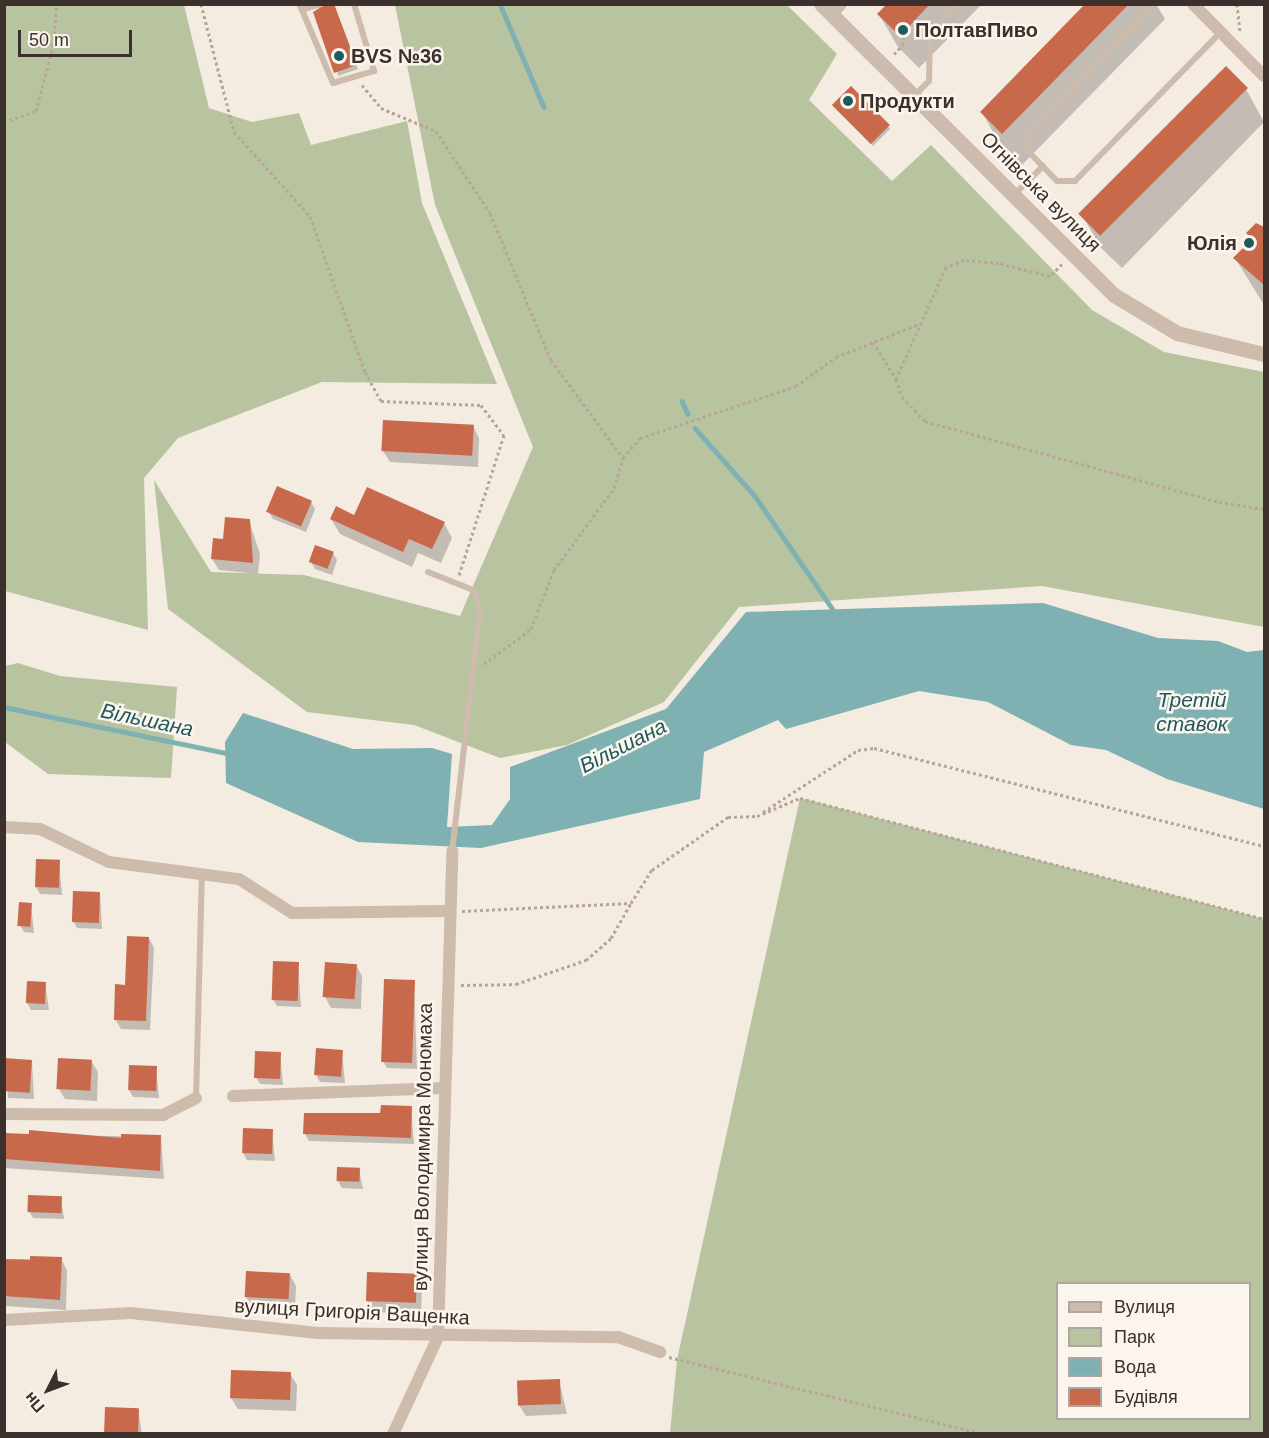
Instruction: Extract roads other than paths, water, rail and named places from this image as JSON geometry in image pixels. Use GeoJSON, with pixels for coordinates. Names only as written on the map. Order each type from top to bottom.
{"type":"FeatureCollection","features":[{"type":"Feature","properties":{"kind":"street"},"geometry":{"type":"LineString","coordinates":[[1193,4],[1264,76]]}},
{"type":"Feature","properties":{"kind":"street","name":"Огнівська вулиця"},"geometry":{"type":"LineString","coordinates":[[831,8],[914,96],[1114,295],[1177,333],[1264,354]]}},
{"type":"Feature","properties":{"kind":"street"},"geometry":{"type":"LineString","coordinates":[[4,827],[40,829],[109,862],[239,879],[292,913],[447,911]]}},
{"type":"Feature","properties":{"kind":"street","name":"вулиця Володимира Мономаха"},"geometry":{"type":"LineString","coordinates":[[393,1434],[438,1337],[447,911],[452,851]]}},
{"type":"Feature","properties":{"kind":"street"},"geometry":{"type":"LineString","coordinates":[[233,1096],[443,1088]]}},
{"type":"Feature","properties":{"kind":"street"},"geometry":{"type":"LineString","coordinates":[[4,1114],[163,1115],[196,1098]]}},
{"type":"Feature","properties":{"kind":"street","name":"вулиця Григорія Ващенка"},"geometry":{"type":"LineString","coordinates":[[4,1320],[131,1313],[318,1333],[438,1337],[618,1337],[660,1352]]}},
{"type":"Feature","properties":{"kind":"lane"},"geometry":{"type":"LineString","coordinates":[[321,4],[300,7],[333,83],[374,71],[354,4]]}},
{"type":"Feature","properties":{"kind":"lane"},"geometry":{"type":"LineString","coordinates":[[914,96],[929,81],[930,33],[958,4]]}},
{"type":"Feature","properties":{"kind":"lane"},"geometry":{"type":"LineString","coordinates":[[1154,4],[1028,135],[1028,151],[1057,181],[1075,181],[1221,32]]}},
{"type":"Feature","properties":{"kind":"lane"},"geometry":{"type":"LineString","coordinates":[[1014,195],[1043,166]]}},
{"type":"Feature","properties":{"kind":"lane"},"geometry":{"type":"LineString","coordinates":[[429,572],[458,579],[474,590],[480,610],[476,669],[452,851]]}},
{"type":"Feature","properties":{"kind":"lane"},"geometry":{"type":"LineString","coordinates":[[196,1098],[201,874]]}},
{"type":"Feature","properties":{"kind":"water","name":"Третій ставок"},"geometry":{"type":"Polygon","coordinates":[[[1043,603],[1158,638],[1218,641],[1247,652],[1264,650],[1264,809],[1167,779],[1106,750],[1071,745],[988,702],[919,691],[786,729],[778,720],[704,752],[700,799],[481,848],[358,842],[226,783],[225,742],[243,713],[353,749],[432,748],[452,754],[447,827],[492,825],[510,799],[510,767],[666,709],[746,612],[1043,603]]]}},
{"type":"Feature","properties":{"kind":"waterway"},"geometry":{"type":"LineString","coordinates":[[500,4],[544,107]]}},
{"type":"Feature","properties":{"kind":"waterway"},"geometry":{"type":"LineString","coordinates":[[682,401],[688,414]]}},
{"type":"Feature","properties":{"kind":"waterway"},"geometry":{"type":"LineString","coordinates":[[695,428],[755,496],[832,608]]}},
{"type":"Feature","properties":{"kind":"waterway","name":"Вільшана"},"geometry":{"type":"LineString","coordinates":[[4,707],[231,754]]}},
{"type":"Feature","properties":{"kind":"place","name":"ПолтавПиво"},"geometry":{"type":"Point","coordinates":[903,30]}},
{"type":"Feature","properties":{"kind":"place","name":"BVS №36"},"geometry":{"type":"Point","coordinates":[339,56]}},
{"type":"Feature","properties":{"kind":"place","name":"Продукти"},"geometry":{"type":"Point","coordinates":[848,101]}},
{"type":"Feature","properties":{"kind":"place","name":"Юлія"},"geometry":{"type":"Point","coordinates":[1249,243]}}]}
